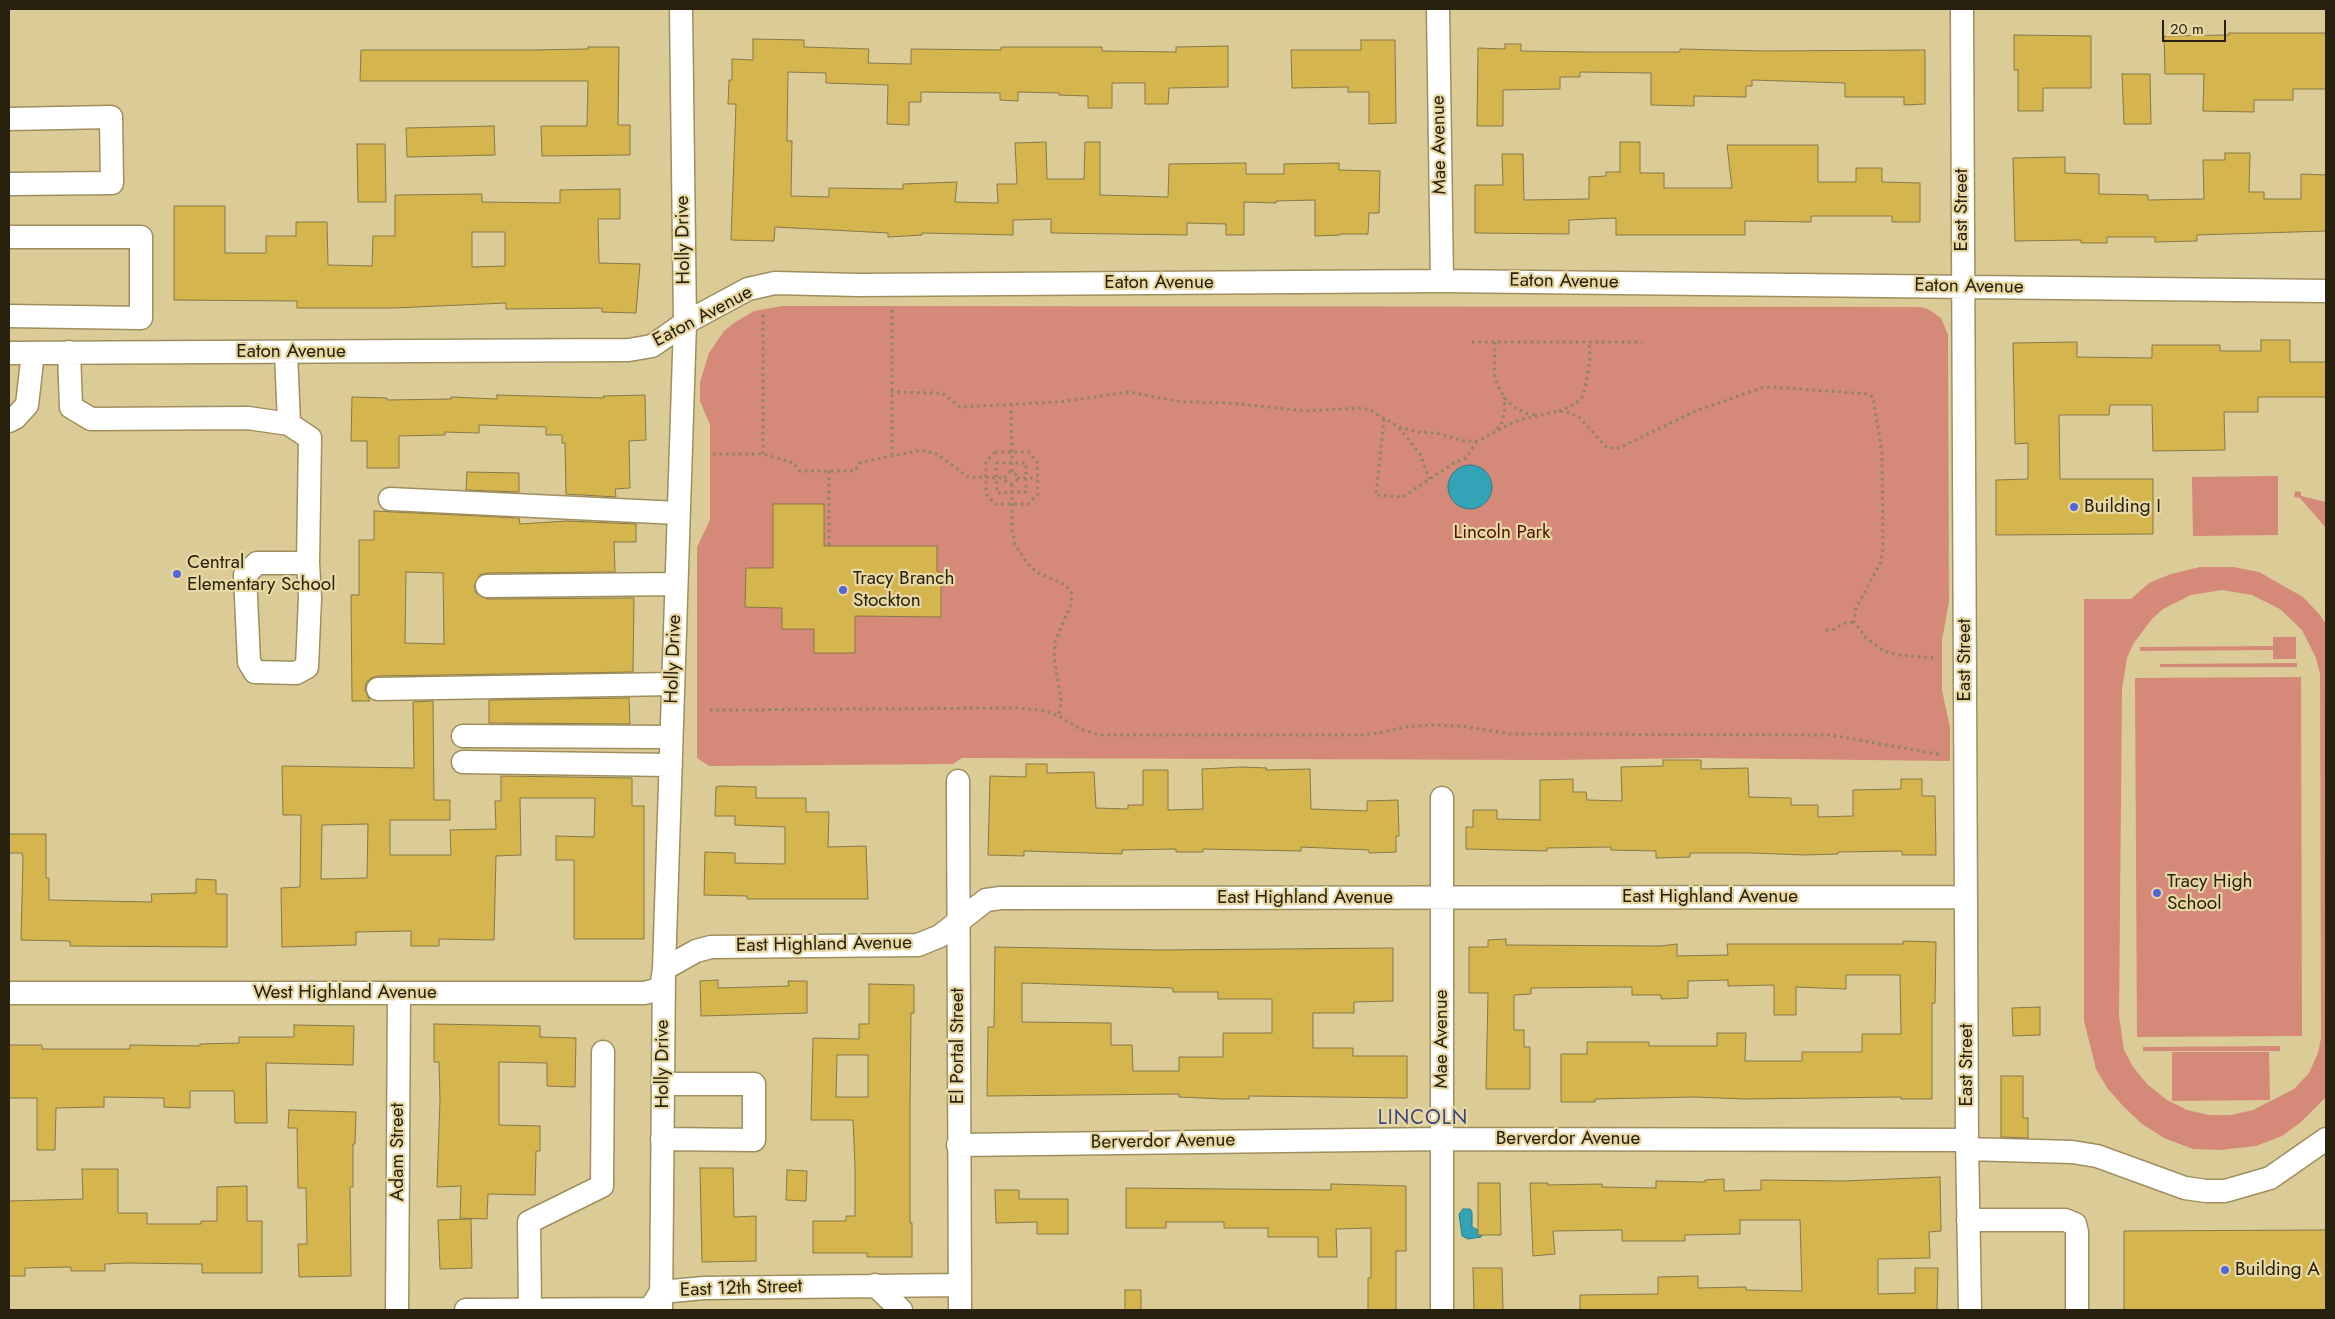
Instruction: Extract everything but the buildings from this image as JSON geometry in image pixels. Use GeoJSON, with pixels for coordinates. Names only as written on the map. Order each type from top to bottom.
{"type":"FeatureCollection","features":[{"type":"Feature","properties":{"kind":"street","name":"Holly Drive"},"geometry":{"type":"LineString","coordinates":[[661,1301],[664,969],[684,323],[681,9]]}},
{"type":"Feature","properties":{"kind":"street","name":"Mae Avenue"},"geometry":{"type":"LineString","coordinates":[[1438,9],[1442,281]]}},
{"type":"Feature","properties":{"kind":"street","name":"East Street"},"geometry":{"type":"LineString","coordinates":[[1962,9],[1967,1144],[1970,1310]]}},
{"type":"Feature","properties":{"kind":"street"},"geometry":{"type":"LineString","coordinates":[[9,119],[112,117],[112,183],[9,184]]}},
{"type":"Feature","properties":{"kind":"street"},"geometry":{"type":"LineString","coordinates":[[9,237],[141,237],[142,352]]}},
{"type":"Feature","properties":{"kind":"street","name":"Eaton Avenue"},"geometry":{"type":"LineString","coordinates":[[9,353],[629,350],[652,346],[684,323],[748,288],[774,283],[868,285],[1442,281],[2326,291]]}},
{"type":"Feature","properties":{"kind":"street"},"geometry":{"type":"LineString","coordinates":[[9,316],[141,318]]}},
{"type":"Feature","properties":{"kind":"street"},"geometry":{"type":"LineString","coordinates":[[69,352],[72,407],[91,419],[248,418],[289,424],[310,438],[308,564],[310,598],[307,667],[296,673],[255,672],[249,662],[245,575],[257,563],[308,564]]}},
{"type":"Feature","properties":{"kind":"street"},"geometry":{"type":"LineString","coordinates":[[286,352],[289,424]]}},
{"type":"Feature","properties":{"kind":"street"},"geometry":{"type":"LineString","coordinates":[[9,421],[15,418],[27,405],[33,353]]}},
{"type":"Feature","properties":{"kind":"street"},"geometry":{"type":"LineString","coordinates":[[390,499],[678,513]]}},
{"type":"Feature","properties":{"kind":"street"},"geometry":{"type":"LineString","coordinates":[[487,586],[676,584]]}},
{"type":"Feature","properties":{"kind":"street"},"geometry":{"type":"LineString","coordinates":[[378,689],[673,684]]}},
{"type":"Feature","properties":{"kind":"street"},"geometry":{"type":"LineString","coordinates":[[463,736],[671,737]]}},
{"type":"Feature","properties":{"kind":"street"},"geometry":{"type":"LineString","coordinates":[[462,762],[670,765]]}},
{"type":"Feature","properties":{"kind":"street","name":"El Portal Street"},"geometry":{"type":"LineString","coordinates":[[958,781],[960,1310]]}},
{"type":"Feature","properties":{"kind":"street","name":"Mae Avenue"},"geometry":{"type":"LineString","coordinates":[[1442,798],[1442,1310]]}},
{"type":"Feature","properties":{"kind":"street","name":"East Highland Avenue"},"geometry":{"type":"LineString","coordinates":[[664,969],[696,951],[710,947],[918,945],[940,936],[986,900],[1001,898],[1966,897]]}},
{"type":"Feature","properties":{"kind":"street","name":"West Highland Avenue"},"geometry":{"type":"LineString","coordinates":[[9,993],[644,993],[661,989],[664,969]]}},
{"type":"Feature","properties":{"kind":"street","name":"Adam Street"},"geometry":{"type":"LineString","coordinates":[[397,1310],[399,993]]}},
{"type":"Feature","properties":{"kind":"street"},"geometry":{"type":"LineString","coordinates":[[530,1310],[529,1222],[602,1186],[603,1052]]}},
{"type":"Feature","properties":{"kind":"street"},"geometry":{"type":"LineString","coordinates":[[662,1139],[754,1140],[754,1084],[663,1084]]}},
{"type":"Feature","properties":{"kind":"street","name":"Berverdor Avenue"},"geometry":{"type":"LineString","coordinates":[[958,1145],[1443,1139],[1967,1144],[2072,1152],[2097,1156],[2165,1182],[2206,1192],[2225,1191],[2270,1178],[2326,1139]]}},
{"type":"Feature","properties":{"kind":"street"},"geometry":{"type":"LineString","coordinates":[[1968,1220],[2065,1220],[2075,1224],[2077,1232],[2077,1310]]}},
{"type":"Feature","properties":{"kind":"street"},"geometry":{"type":"LineString","coordinates":[[876,1285],[901,1310]]}},
{"type":"Feature","properties":{"kind":"street","name":"East 12th Street"},"geometry":{"type":"LineString","coordinates":[[466,1310],[650,1309],[661,1301],[704,1288],[876,1285],[960,1286]]}},
{"type":"Feature","properties":{"kind":"path"},"geometry":{"type":"LineString","coordinates":[[892,310],[892,456]]}},
{"type":"Feature","properties":{"kind":"path"},"geometry":{"type":"LineString","coordinates":[[762,454],[763,315]]}},
{"type":"Feature","properties":{"kind":"path"},"geometry":{"type":"LineString","coordinates":[[1472,342],[1642,342]]}},
{"type":"Feature","properties":{"kind":"path"},"geometry":{"type":"LineString","coordinates":[[1495,342],[1494,373],[1504,397],[1520,410],[1540,416]]}},
{"type":"Feature","properties":{"kind":"path"},"geometry":{"type":"LineString","coordinates":[[1384,419],[1376,495],[1404,497],[1454,463],[1466,458],[1478,441],[1496,431],[1516,421],[1559,411],[1581,399],[1589,368],[1588,342]]}},
{"type":"Feature","properties":{"kind":"path"},"geometry":{"type":"LineString","coordinates":[[1559,411],[1570,413],[1580,418],[1607,448],[1619,448],[1693,412],[1761,388],[1771,387],[1868,394],[1872,397],[1882,453],[1883,547],[1881,562],[1856,608],[1854,622],[1866,638],[1884,652],[1937,658]]}},
{"type":"Feature","properties":{"kind":"path"},"geometry":{"type":"LineString","coordinates":[[891,392],[942,393],[960,407],[1058,402],[1129,392],[1182,402],[1230,403],[1306,411],[1361,408],[1370,410],[1399,427],[1418,432],[1436,432],[1464,441],[1478,441]]}},
{"type":"Feature","properties":{"kind":"path"},"geometry":{"type":"LineString","coordinates":[[1496,431],[1502,422],[1505,408],[1504,397]]}},
{"type":"Feature","properties":{"kind":"path"},"geometry":{"type":"LineString","coordinates":[[1011,404],[1012,472],[1017,478]]}},
{"type":"Feature","properties":{"kind":"path"},"geometry":{"type":"LineString","coordinates":[[1399,427],[1420,454],[1430,479]]}},
{"type":"Feature","properties":{"kind":"path"},"geometry":{"type":"LineString","coordinates":[[713,454],[762,454],[794,464],[799,471],[829,471],[855,470],[860,463],[915,451],[930,451],[943,458],[960,473],[968,477],[1006,478]]}},
{"type":"Feature","properties":{"kind":"path"},"geometry":{"type":"LineString","coordinates":[[995,452],[1012,452],[1028,452],[1037,461],[1038,494],[1028,504],[995,504],[986,494],[986,462],[995,452]]}},
{"type":"Feature","properties":{"kind":"path"},"geometry":{"type":"LineString","coordinates":[[996,464],[1012,464],[1026,464],[1026,492],[997,493],[996,464]]}},
{"type":"Feature","properties":{"kind":"path"},"geometry":{"type":"LineString","coordinates":[[829,471],[829,549]]}},
{"type":"Feature","properties":{"kind":"path"},"geometry":{"type":"LineString","coordinates":[[1006,478],[1012,472]]}},
{"type":"Feature","properties":{"kind":"path"},"geometry":{"type":"LineString","coordinates":[[1006,478],[1006,481],[1012,484]]}},
{"type":"Feature","properties":{"kind":"path"},"geometry":{"type":"LineString","coordinates":[[1017,478],[1037,478]]}},
{"type":"Feature","properties":{"kind":"path"},"geometry":{"type":"LineString","coordinates":[[1017,478],[1014,484],[1012,484],[1013,537],[1022,556],[1038,573],[1066,585],[1072,594],[1071,604],[1055,642],[1054,657],[1061,700],[1058,716]]}},
{"type":"Feature","properties":{"kind":"path"},"geometry":{"type":"LineString","coordinates":[[1826,630],[1832,630],[1845,623],[1854,622]]}},
{"type":"Feature","properties":{"kind":"path"},"geometry":{"type":"LineString","coordinates":[[710,710],[1017,708],[1042,710],[1058,716],[1080,729],[1100,734],[1363,734],[1385,732],[1405,727],[1432,725],[1462,726],[1511,734],[1830,735],[1946,755]]}},
{"type":"Feature","properties":{"kind":"green space","name":"Lincoln Park"},"geometry":{"type":"Polygon","coordinates":[[[782,306],[1919,307],[1928,309],[1941,318],[1948,335],[1949,602],[1942,640],[1942,690],[1950,728],[1950,761],[1700,758],[1554,760],[962,758],[953,764],[709,766],[697,758],[697,547],[710,520],[710,425],[700,401],[700,382],[709,353],[724,331],[754,311],[782,306]]]}},
{"type":"Feature","properties":{"kind":"green space"},"geometry":{"type":"Polygon","coordinates":[[[2278,476],[2278,535],[2193,536],[2192,477],[2278,476]]]}},
{"type":"Feature","properties":{"kind":"green space"},"geometry":{"type":"Polygon","coordinates":[[[2295,491],[2301,492],[2301,496],[2326,502],[2326,528],[2300,498],[2294,497],[2295,491]]]}},
{"type":"Feature","properties":{"kind":"green space"},"geometry":{"type":"Polygon","coordinates":[[[2200,567],[2233,567],[2259,572],[2303,597],[2326,624],[2326,1097],[2301,1122],[2282,1136],[2256,1146],[2220,1150],[2193,1149],[2164,1138],[2142,1124],[2108,1089],[2096,1069],[2084,1021],[2084,599],[2131,599],[2149,583],[2171,574],[2200,567]],[[2222,590],[2191,595],[2163,609],[2152,619],[2133,644],[2127,658],[2122,689],[2119,1016],[2124,1050],[2133,1067],[2148,1085],[2167,1100],[2187,1110],[2209,1115],[2231,1115],[2253,1110],[2294,1089],[2309,1073],[2318,1053],[2321,1038],[2320,674],[2316,658],[2302,630],[2280,609],[2252,595],[2222,590]]]}},
{"type":"Feature","properties":{"kind":"green space"},"geometry":{"type":"Polygon","coordinates":[[[2273,637],[2296,637],[2296,659],[2273,659],[2273,650],[2140,651],[2140,647],[2273,646],[2273,637]]]}},
{"type":"Feature","properties":{"kind":"green space"},"geometry":{"type":"Polygon","coordinates":[[[2297,663],[2297,667],[2160,667],[2160,664],[2297,663]]]}},
{"type":"Feature","properties":{"kind":"green space"},"geometry":{"type":"Polygon","coordinates":[[[2301,677],[2302,1036],[2137,1037],[2135,678],[2301,677]]]}},
{"type":"Feature","properties":{"kind":"green space"},"geometry":{"type":"Polygon","coordinates":[[[2280,1046],[2280,1051],[2143,1051],[2143,1047],[2280,1046]]]}},
{"type":"Feature","properties":{"kind":"green space"},"geometry":{"type":"Polygon","coordinates":[[[2172,1052],[2269,1052],[2270,1100],[2172,1101],[2172,1052]]]}},
{"type":"Feature","properties":{"kind":"water"},"geometry":{"type":"Polygon","coordinates":[[[1470,465],[1482,469],[1488,475],[1492,487],[1488,499],[1482,505],[1470,509],[1458,505],[1452,499],[1448,487],[1452,475],[1458,469],[1470,465]]]}},
{"type":"Feature","properties":{"kind":"water"},"geometry":{"type":"Polygon","coordinates":[[[1463,1209],[1470,1209],[1472,1212],[1472,1227],[1482,1233],[1481,1237],[1468,1239],[1462,1236],[1459,1214],[1463,1209]]]}},
{"type":"Feature","properties":{"kind":"place","name":"Building I"},"geometry":{"type":"Point","coordinates":[2074,507]}},
{"type":"Feature","properties":{"kind":"place","name":"Central Elementary School"},"geometry":{"type":"Point","coordinates":[177,574]}},
{"type":"Feature","properties":{"kind":"place","name":"Tracy Branch Stockton"},"geometry":{"type":"Point","coordinates":[843,590]}},
{"type":"Feature","properties":{"kind":"place","name":"Tracy High School"},"geometry":{"type":"Point","coordinates":[2157,893]}},
{"type":"Feature","properties":{"kind":"place","name":"Building A"},"geometry":{"type":"Point","coordinates":[2225,1270]}},
{"type":"Feature","properties":{"kind":"district","name":"LINCOLN"},"geometry":{"type":"Point","coordinates":[1423,1119]}}]}
